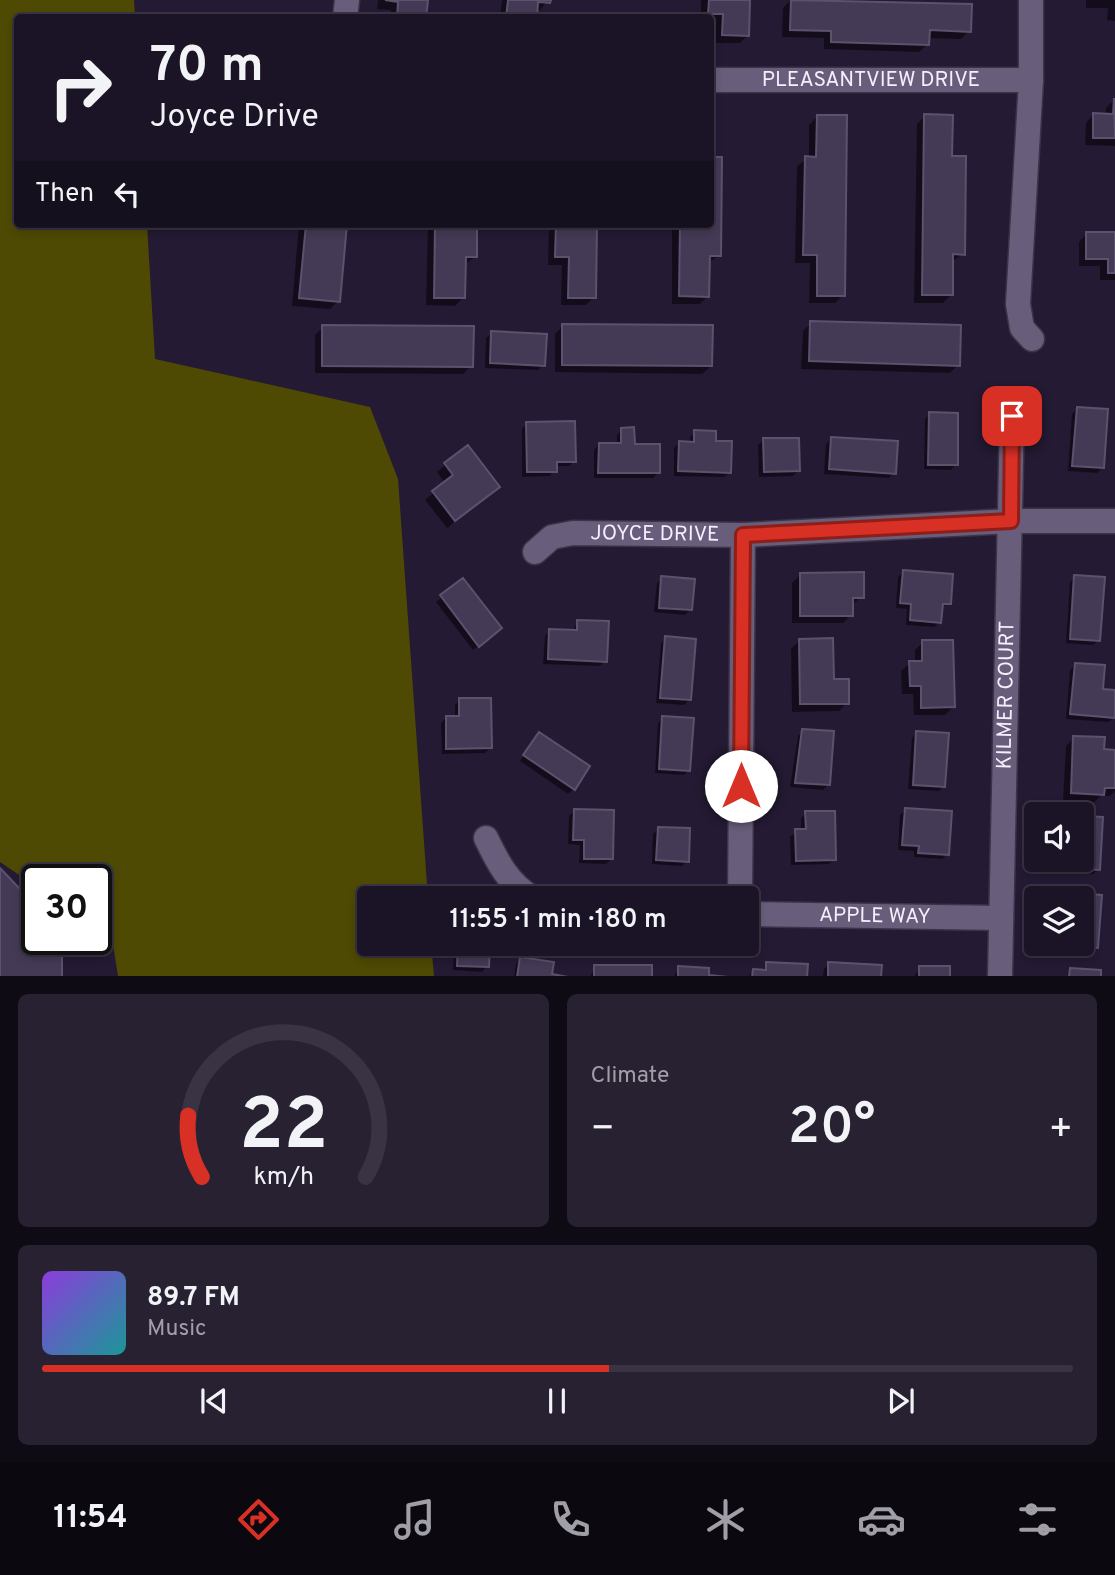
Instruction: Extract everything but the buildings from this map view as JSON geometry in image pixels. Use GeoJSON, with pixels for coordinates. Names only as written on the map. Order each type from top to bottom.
{"type":"FeatureCollection","features":[{"type":"Feature","properties":{"kind":"street"},"geometry":{"type":"LineString","coordinates":[[1031,0],[1031,80],[1017,304],[1022,328],[1032,340]]}},
{"type":"Feature","properties":{"kind":"street","name":"PLEASANTVIEW DRIVE"},"geometry":{"type":"LineString","coordinates":[[714,80],[1031,80]]}},
{"type":"Feature","properties":{"kind":"street","name":"KILMER COURT"},"geometry":{"type":"LineString","coordinates":[[1000,976],[1012,416]]}},
{"type":"Feature","properties":{"kind":"street","name":"JOYCE DRIVE"},"geometry":{"type":"LineString","coordinates":[[535,552],[552,537],[573,533],[743,535],[1011,521],[1115,521]]}},
{"type":"Feature","properties":{"kind":"street"},"geometry":{"type":"LineString","coordinates":[[740,886],[743,535]]}},
{"type":"Feature","properties":{"kind":"street"},"geometry":{"type":"LineString","coordinates":[[486,838],[500,867],[517,886]]}},
{"type":"Feature","properties":{"kind":"street","name":"APPLE WAY"},"geometry":{"type":"LineString","coordinates":[[759,914],[1001,918]]}},
{"type":"Feature","properties":{"kind":"shaded area"},"geometry":{"type":"Polygon","coordinates":[[[0,0],[134,0],[135,14],[14,14],[14,228],[147,228],[155,359],[370,407],[398,479],[427,886],[357,886],[357,956],[432,956],[434,976],[118,976],[112,938],[112,864],[21,864],[21,876],[0,862],[0,0]]]}},
{"type":"Feature","properties":{"kind":"route"},"geometry":{"type":"LineString","coordinates":[[741,786],[743,535],[1011,521],[1012,416]]}}]}
